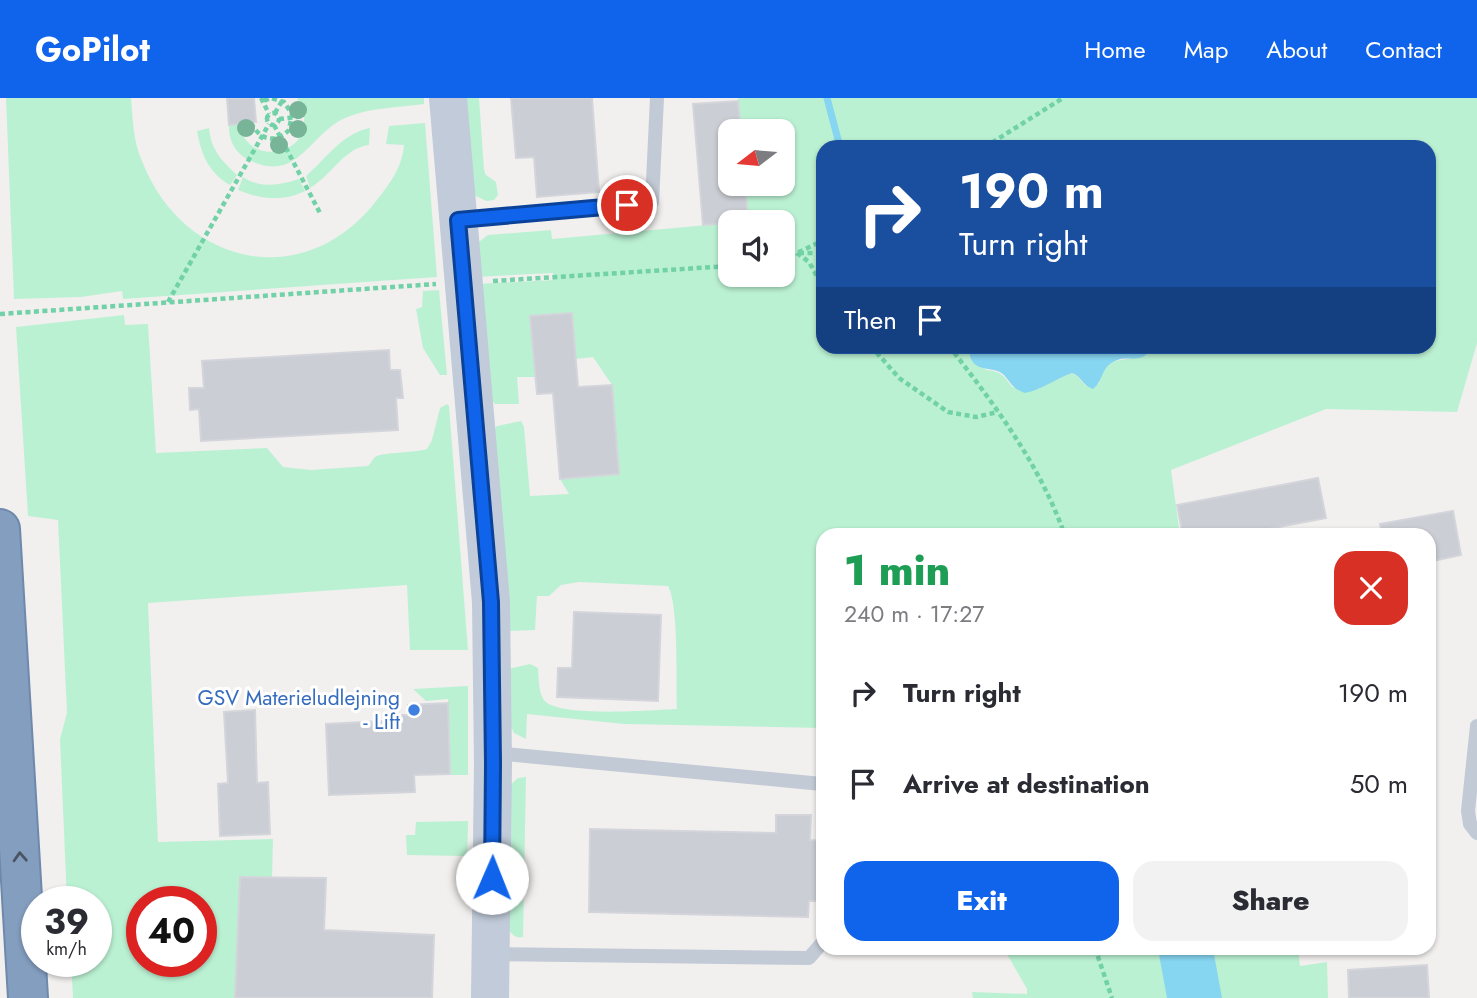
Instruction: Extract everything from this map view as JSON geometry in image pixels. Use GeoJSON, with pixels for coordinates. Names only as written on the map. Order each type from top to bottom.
{"type":"FeatureCollection","features":[{"type":"Feature","properties":{"kind":"highway"},"geometry":{"type":"LineString","coordinates":[[0,529],[28,998]]}},
{"type":"Feature","properties":{"kind":"street"},"geometry":{"type":"LineString","coordinates":[[448,98],[491,602],[493,752],[490,998]]}},
{"type":"Feature","properties":{"kind":"lane"},"geometry":{"type":"LineString","coordinates":[[458,220],[652,202],[657,98]]}},
{"type":"Feature","properties":{"kind":"lane"},"geometry":{"type":"LineString","coordinates":[[1477,726],[1468,811],[1470,824],[1477,833]]}},
{"type":"Feature","properties":{"kind":"lane"},"geometry":{"type":"LineString","coordinates":[[493,752],[816,783]]}},
{"type":"Feature","properties":{"kind":"lane"},"geometry":{"type":"LineString","coordinates":[[491,954],[809,958],[816,950]]}},
{"type":"Feature","properties":{"kind":"path"},"geometry":{"type":"LineString","coordinates":[[251,123],[262,137],[281,137],[289,130],[292,117],[289,107],[282,101],[271,98],[262,100],[279,119]]}},
{"type":"Feature","properties":{"kind":"path"},"geometry":{"type":"LineString","coordinates":[[996,140],[1063,98]]}},
{"type":"Feature","properties":{"kind":"path"},"geometry":{"type":"LineString","coordinates":[[282,101],[266,118],[281,137],[321,215]]}},
{"type":"Feature","properties":{"kind":"path"},"geometry":{"type":"LineString","coordinates":[[168,303],[262,137],[279,119],[304,116]]}},
{"type":"Feature","properties":{"kind":"path"},"geometry":{"type":"LineString","coordinates":[[797,253],[816,244]]}},
{"type":"Feature","properties":{"kind":"path"},"geometry":{"type":"LineString","coordinates":[[797,253],[816,253]]}},
{"type":"Feature","properties":{"kind":"path"},"geometry":{"type":"LineString","coordinates":[[797,253],[809,262],[816,274]]}},
{"type":"Feature","properties":{"kind":"path"},"geometry":{"type":"LineString","coordinates":[[0,314],[718,267]]}},
{"type":"Feature","properties":{"kind":"path"},"geometry":{"type":"LineString","coordinates":[[878,354],[899,378],[948,412],[976,417],[998,412]]}},
{"type":"Feature","properties":{"kind":"path"},"geometry":{"type":"LineString","coordinates":[[955,354],[998,412],[1037,474],[1061,528]]}},
{"type":"Feature","properties":{"kind":"path"},"geometry":{"type":"LineString","coordinates":[[1097,955],[1112,998]]}},
{"type":"Feature","properties":{"kind":"green space"},"geometry":{"type":"Polygon","coordinates":[[[6,98],[131,98],[135,138],[142,161],[160,196],[185,224],[213,243],[245,255],[278,257],[312,250],[344,233],[373,205],[397,170],[404,145],[386,144],[389,126],[425,123],[437,277],[123,299],[122,291],[81,297],[14,299],[6,98]]]}},
{"type":"Feature","properties":{"kind":"green space"},"geometry":{"type":"Polygon","coordinates":[[[297,98],[424,98],[424,104],[374,110],[345,118],[291,162],[279,166],[266,166],[249,160],[236,150],[231,140],[229,125],[240,124],[245,139],[256,148],[269,152],[283,150],[295,143],[302,132],[304,117],[297,98]]]}},
{"type":"Feature","properties":{"kind":"green space"},"geometry":{"type":"Polygon","coordinates":[[[462,98],[479,98],[484,170],[486,175],[496,182],[498,195],[494,200],[486,201],[472,194],[462,98]]]}},
{"type":"Feature","properties":{"kind":"green space"},"geometry":{"type":"Polygon","coordinates":[[[738,98],[1477,98],[1477,343],[1457,412],[1326,409],[1171,470],[1179,528],[816,528],[816,728],[624,724],[527,714],[526,739],[514,733],[509,723],[508,669],[530,664],[538,668],[542,696],[552,706],[606,712],[677,709],[674,610],[668,586],[579,582],[561,585],[549,596],[537,596],[535,630],[507,631],[491,432],[497,426],[521,421],[524,427],[530,496],[569,494],[560,479],[619,473],[612,385],[593,357],[576,359],[572,313],[531,316],[535,377],[517,377],[519,404],[495,404],[490,398],[478,284],[553,280],[553,273],[476,277],[476,244],[488,235],[551,230],[552,239],[718,224],[718,287],[795,287],[795,210],[747,210],[746,196],[795,196],[795,119],[740,119],[738,98]]]}},
{"type":"Feature","properties":{"kind":"green space"},"geometry":{"type":"Polygon","coordinates":[[[209,128],[218,154],[237,175],[230,185],[211,169],[201,147],[197,131],[209,128]]]}},
{"type":"Feature","properties":{"kind":"green space"},"geometry":{"type":"Polygon","coordinates":[[[370,128],[369,145],[352,151],[310,188],[306,176],[343,141],[370,128]]]}},
{"type":"Feature","properties":{"kind":"green space"},"geometry":{"type":"Polygon","coordinates":[[[243,177],[256,183],[271,185],[299,179],[305,191],[280,198],[254,195],[238,190],[243,177]]]}},
{"type":"Feature","properties":{"kind":"green space"},"geometry":{"type":"Polygon","coordinates":[[[439,290],[447,375],[440,375],[423,348],[416,309],[422,307],[423,291],[439,290]]]}},
{"type":"Feature","properties":{"kind":"green space"},"geometry":{"type":"Polygon","coordinates":[[[124,315],[125,325],[148,324],[156,453],[267,448],[283,467],[311,470],[368,466],[379,455],[427,449],[440,408],[447,404],[449,406],[468,650],[410,650],[407,585],[148,603],[158,842],[273,839],[272,877],[240,877],[235,998],[73,998],[72,977],[112,977],[112,886],[66,886],[60,739],[67,713],[58,520],[28,516],[16,327],[124,315]]]}},
{"type":"Feature","properties":{"kind":"green space"},"geometry":{"type":"Polygon","coordinates":[[[468,686],[468,775],[450,775],[448,699],[426,701],[413,689],[468,686]]]}},
{"type":"Feature","properties":{"kind":"green space"},"geometry":{"type":"Polygon","coordinates":[[[526,777],[523,937],[518,937],[507,928],[508,787],[518,778],[526,777]]]}},
{"type":"Feature","properties":{"kind":"green space"},"geometry":{"type":"Polygon","coordinates":[[[468,821],[467,879],[464,878],[464,856],[407,855],[406,835],[415,835],[416,822],[468,821]]]}},
{"type":"Feature","properties":{"kind":"green space"},"geometry":{"type":"Polygon","coordinates":[[[1007,955],[1299,955],[1300,966],[1327,962],[1328,998],[973,998],[972,992],[1027,994],[1027,989],[1007,955]]]}},
{"type":"Feature","properties":{"kind":"water"},"geometry":{"type":"Polygon","coordinates":[[[1147,354],[1139,358],[1118,360],[1109,365],[1093,389],[1072,373],[1025,393],[1015,388],[999,372],[977,366],[970,356],[1147,354]]]}},
{"type":"Feature","properties":{"kind":"water"},"geometry":{"type":"Polygon","coordinates":[[[1159,955],[1214,955],[1222,998],[1167,998],[1159,955]]]}},
{"type":"Feature","properties":{"kind":"building"},"geometry":{"type":"Polygon","coordinates":[[[227,98],[254,98],[256,122],[229,125],[227,98]]]}},
{"type":"Feature","properties":{"kind":"building"},"geometry":{"type":"Polygon","coordinates":[[[511,98],[592,98],[599,192],[537,197],[534,157],[516,158],[511,98]]]}},
{"type":"Feature","properties":{"kind":"building"},"geometry":{"type":"Polygon","coordinates":[[[738,101],[740,119],[718,119],[718,196],[746,196],[747,210],[718,210],[718,224],[703,225],[693,104],[738,101]]]}},
{"type":"Feature","properties":{"kind":"building"},"geometry":{"type":"Polygon","coordinates":[[[572,313],[578,387],[612,385],[619,474],[560,479],[553,393],[537,394],[530,316],[572,313]]]}},
{"type":"Feature","properties":{"kind":"building"},"geometry":{"type":"Polygon","coordinates":[[[389,350],[390,370],[400,370],[403,398],[396,398],[398,430],[201,441],[199,409],[190,410],[189,388],[204,388],[202,361],[389,350]]]}},
{"type":"Feature","properties":{"kind":"building"},"geometry":{"type":"Polygon","coordinates":[[[1318,478],[1326,518],[1273,528],[1181,528],[1177,505],[1318,478]]]}},
{"type":"Feature","properties":{"kind":"building"},"geometry":{"type":"Polygon","coordinates":[[[1453,511],[1461,555],[1436,560],[1436,528],[1381,528],[1380,524],[1453,511]]]}},
{"type":"Feature","properties":{"kind":"building"},"geometry":{"type":"Polygon","coordinates":[[[574,612],[661,615],[658,701],[557,697],[558,668],[572,668],[574,612]]]}},
{"type":"Feature","properties":{"kind":"building"},"geometry":{"type":"Polygon","coordinates":[[[448,703],[450,774],[414,775],[415,792],[329,795],[326,724],[385,721],[385,715],[408,715],[408,705],[448,703]]]}},
{"type":"Feature","properties":{"kind":"building"},"geometry":{"type":"Polygon","coordinates":[[[255,710],[257,783],[268,782],[270,834],[220,836],[218,784],[228,783],[224,712],[255,710]]]}},
{"type":"Feature","properties":{"kind":"building"},"geometry":{"type":"Polygon","coordinates":[[[776,815],[811,815],[810,840],[816,840],[816,901],[809,901],[808,917],[589,912],[590,829],[776,833],[776,815]]]}},
{"type":"Feature","properties":{"kind":"building"},"geometry":{"type":"Polygon","coordinates":[[[240,877],[326,878],[324,930],[434,935],[432,998],[235,998],[240,877]]]}},
{"type":"Feature","properties":{"kind":"building"},"geometry":{"type":"Polygon","coordinates":[[[1427,965],[1429,998],[1349,998],[1348,970],[1427,965]]]}},
{"type":"Feature","properties":{"kind":"waterway"},"geometry":{"type":"LineString","coordinates":[[827,98],[838,140]]}},
{"type":"Feature","properties":{"kind":"place","name":"GSV Materieludlejning - Lift"},"geometry":{"type":"Point","coordinates":[414,710]}},
{"type":"Feature","properties":{"kind":"route"},"geometry":{"type":"LineString","coordinates":[[492,878],[491,602],[458,220],[627,205]]}}]}
